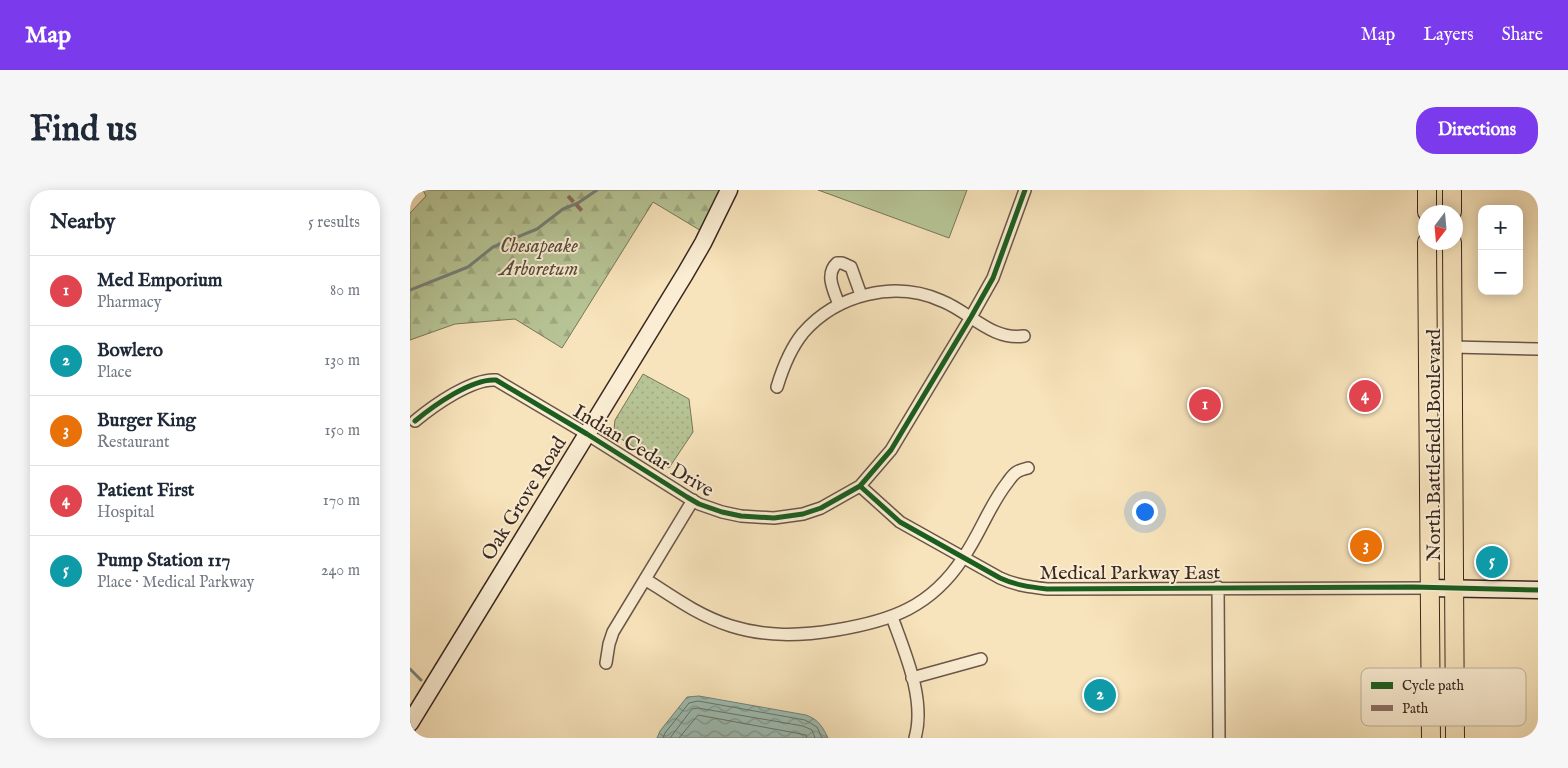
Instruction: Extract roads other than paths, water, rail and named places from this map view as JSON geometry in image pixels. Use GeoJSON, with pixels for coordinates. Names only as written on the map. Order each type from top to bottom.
{"type":"FeatureCollection","features":[{"type":"Feature","properties":{"kind":"main road"},"geometry":{"type":"LineString","coordinates":[[1427,190],[1427,205]]}},
{"type":"Feature","properties":{"kind":"main road"},"geometry":{"type":"LineString","coordinates":[[1452,190],[1452,205]]}},
{"type":"Feature","properties":{"kind":"main road","name":"North Battlefield Boulevard"},"geometry":{"type":"LineString","coordinates":[[1427,250],[1431,668]]}},
{"type":"Feature","properties":{"kind":"main road","name":"North Battlefield Boulevard"},"geometry":{"type":"LineString","coordinates":[[1452,250],[1455,668]]}},
{"type":"Feature","properties":{"kind":"street","name":"Oak Grove Road"},"geometry":{"type":"LineString","coordinates":[[410,723],[690,266],[729,190]]}},
{"type":"Feature","properties":{"kind":"street","name":"Indian Cedar Drive"},"geometry":{"type":"LineString","coordinates":[[415,421],[434,405],[480,382],[491,380],[501,382],[693,500],[722,512],[755,518],[774,518],[803,514],[821,508],[860,486],[891,450],[993,278],[1025,190]]}},
{"type":"Feature","properties":{"kind":"street"},"geometry":{"type":"LineString","coordinates":[[840,305],[830,276],[831,271],[837,264],[842,263],[851,267],[861,295]]}},
{"type":"Feature","properties":{"kind":"street"},"geometry":{"type":"LineString","coordinates":[[777,387],[782,368],[791,350],[803,333],[817,319],[861,295],[889,291],[922,293],[950,304],[997,334],[1011,337],[1024,336]]}},
{"type":"Feature","properties":{"kind":"street"},"geometry":{"type":"LineString","coordinates":[[1453,347],[1538,349]]}},
{"type":"Feature","properties":{"kind":"street"},"geometry":{"type":"LineString","coordinates":[[645,579],[707,617],[729,626],[764,634],[795,635],[876,623],[905,611],[939,588],[964,558],[1001,491],[1018,471],[1028,468]]}},
{"type":"Feature","properties":{"kind":"street","name":"Medical Parkway East"},"geometry":{"type":"LineString","coordinates":[[860,486],[900,522],[1010,583],[1026,586],[1047,589],[1218,587],[1430,588]]}},
{"type":"Feature","properties":{"kind":"street"},"geometry":{"type":"LineString","coordinates":[[606,663],[613,632],[693,500]]}},
{"type":"Feature","properties":{"kind":"street"},"geometry":{"type":"LineString","coordinates":[[1218,587],[1219,738]]}},
{"type":"Feature","properties":{"kind":"street"},"geometry":{"type":"LineString","coordinates":[[1430,588],[1538,590]]}},
{"type":"Feature","properties":{"kind":"street"},"geometry":{"type":"LineString","coordinates":[[892,617],[906,656],[919,714],[919,725],[915,738]]}},
{"type":"Feature","properties":{"kind":"street"},"geometry":{"type":"LineString","coordinates":[[912,678],[981,659]]}},
{"type":"Feature","properties":{"kind":"water"},"geometry":{"type":"Polygon","coordinates":[[[699,696],[806,715],[820,724],[828,738],[657,738],[660,731],[687,697],[699,696]]]}},
{"type":"Feature","properties":{"kind":"waterway"},"geometry":{"type":"LineString","coordinates":[[410,290],[468,267],[493,247],[537,229],[563,209],[578,203],[597,190]]}},
{"type":"Feature","properties":{"kind":"waterway"},"geometry":{"type":"LineString","coordinates":[[410,669],[421,680]]}},
{"type":"Feature","properties":{"kind":"place","name":"Patient First"},"geometry":{"type":"Point","coordinates":[1365,396]}},
{"type":"Feature","properties":{"kind":"place","name":"Med Emporium"},"geometry":{"type":"Point","coordinates":[1205,405]}},
{"type":"Feature","properties":{"kind":"place","name":"Burger King"},"geometry":{"type":"Point","coordinates":[1366,546]}},
{"type":"Feature","properties":{"kind":"place","name":"Pump Station 117"},"geometry":{"type":"Point","coordinates":[1492,562]}},
{"type":"Feature","properties":{"kind":"place","name":"Bowlero"},"geometry":{"type":"Point","coordinates":[1100,695]}},
{"type":"Feature","properties":{"kind":"park label","name":"Chesapeake Arboretum"},"geometry":{"type":"Point","coordinates":[539,256]}}]}
